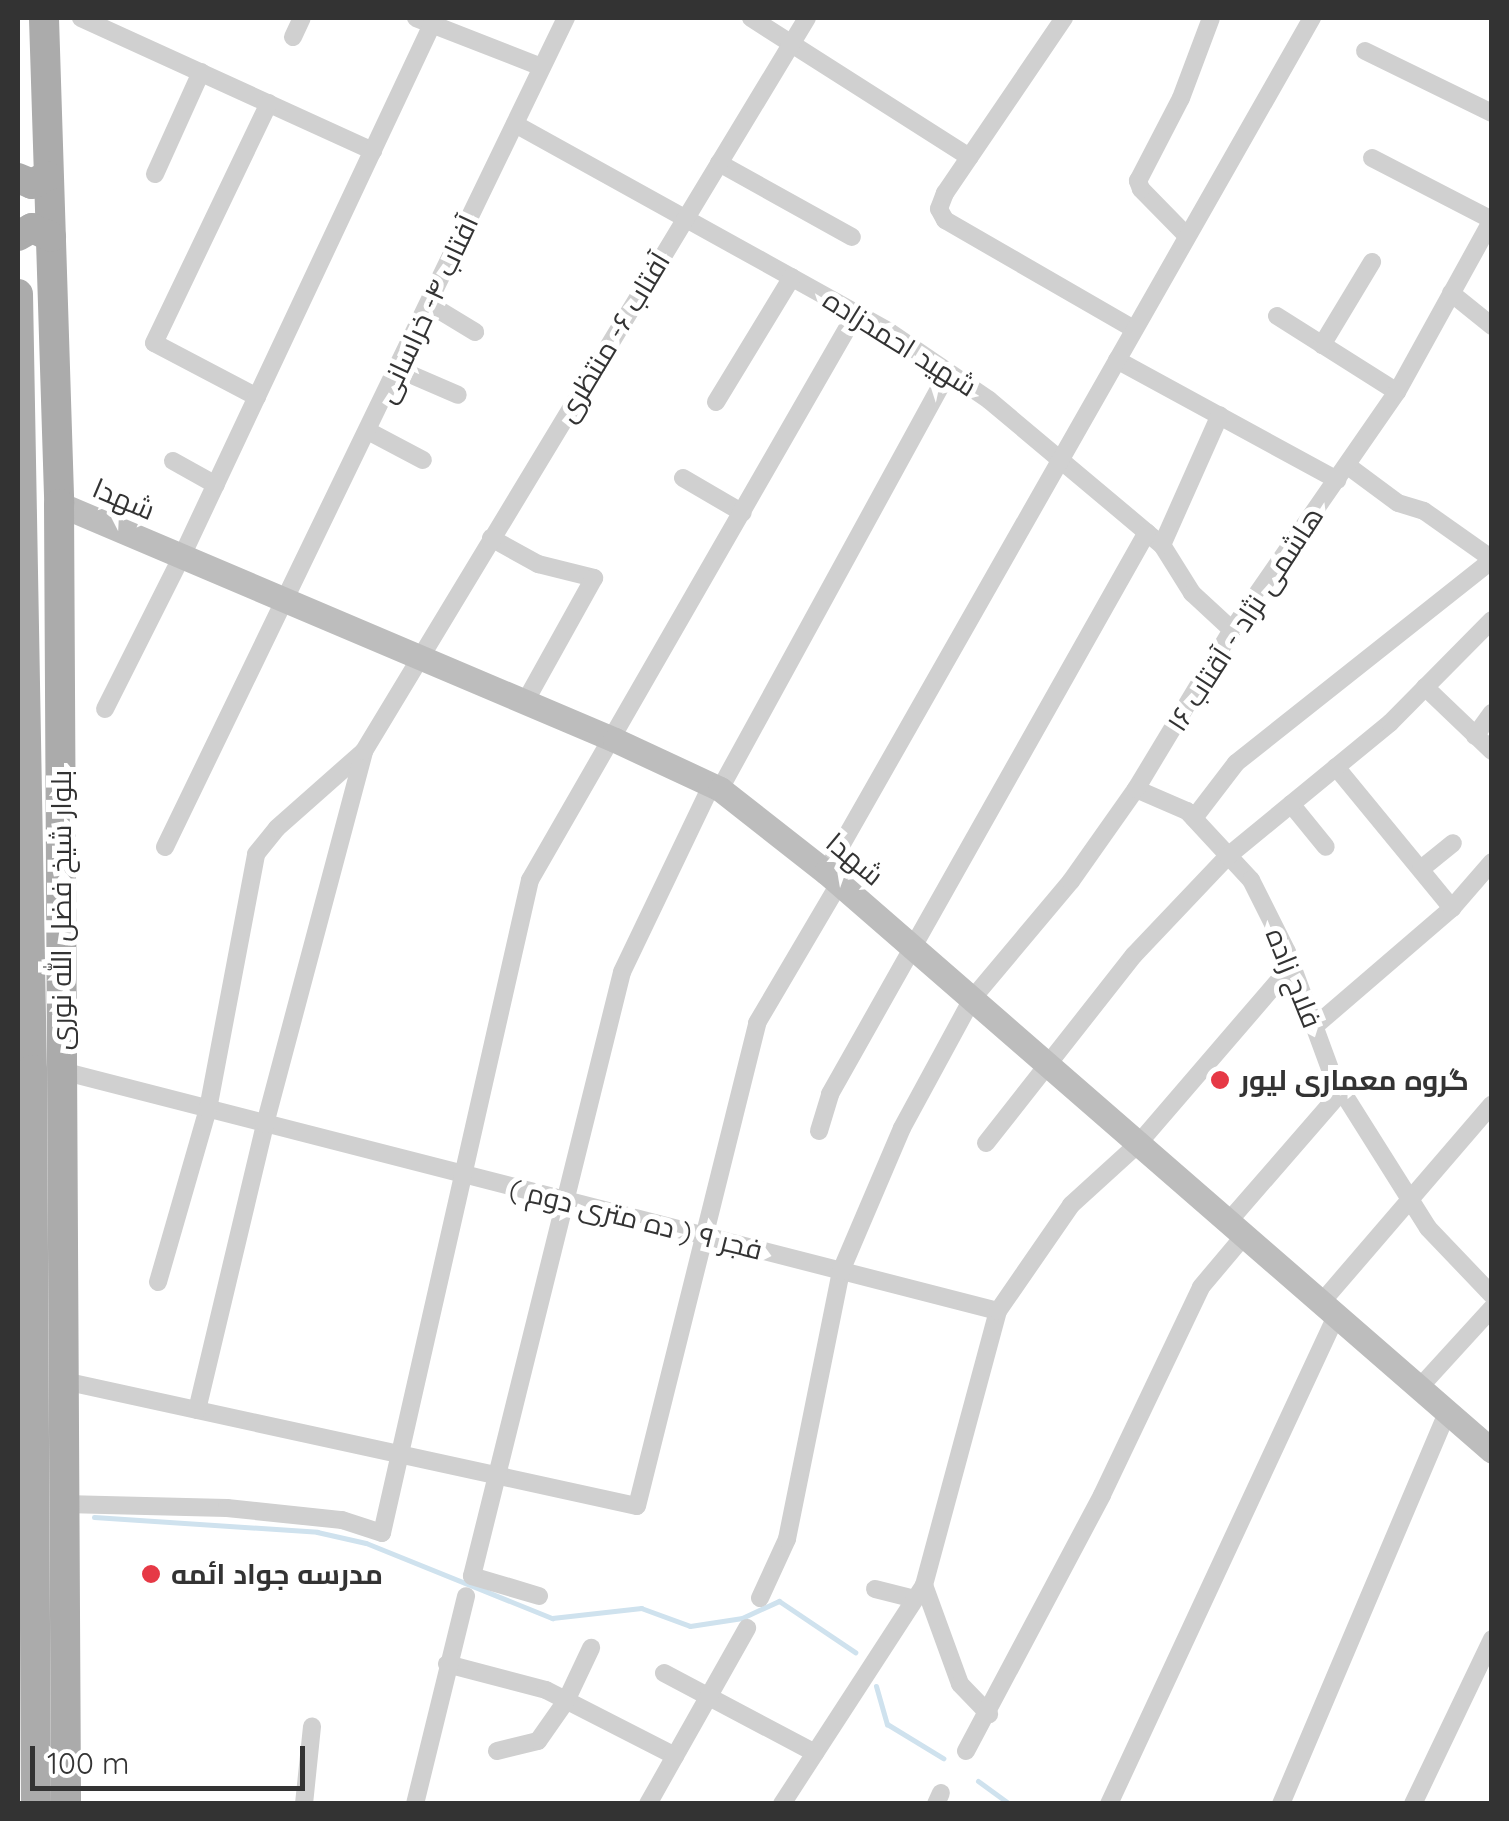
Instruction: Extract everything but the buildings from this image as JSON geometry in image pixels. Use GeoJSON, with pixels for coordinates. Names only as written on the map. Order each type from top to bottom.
{"type":"FeatureCollection","features":[{"type":"Feature","properties":{"kind":"main road","name":"بلوار شیخ فضل الله نوری"},"geometry":{"type":"LineString","coordinates":[[44,18],[32,177],[52,237],[62,1002],[37,1071],[47,1279],[64,1381],[66,1804]]}},
{"type":"Feature","properties":{"kind":"main road"},"geometry":{"type":"LineString","coordinates":[[18,236],[32,228],[52,237]]}},
{"type":"Feature","properties":{"kind":"main road"},"geometry":{"type":"LineString","coordinates":[[18,294],[30,921],[24,956],[37,1071]]}},
{"type":"Feature","properties":{"kind":"main road","name":"شهدا"},"geometry":{"type":"LineString","coordinates":[[58,504],[716,787],[833,878],[1492,1451]]}},
{"type":"Feature","properties":{"kind":"main road"},"geometry":{"type":"LineString","coordinates":[[28,812],[39,832],[37,880],[42,888],[50,888],[60,872]]}},
{"type":"Feature","properties":{"kind":"main road"},"geometry":{"type":"LineString","coordinates":[[30,921],[36,912],[46,914],[47,978],[62,1002]]}},
{"type":"Feature","properties":{"kind":"main road"},"geometry":{"type":"LineString","coordinates":[[36,1804],[27,1706],[27,1451],[47,1279]]}},
{"type":"Feature","properties":{"kind":"street"},"geometry":{"type":"LineString","coordinates":[[81,18],[373,150]]}},
{"type":"Feature","properties":{"kind":"street"},"geometry":{"type":"LineString","coordinates":[[292,38],[302,18]]}},
{"type":"Feature","properties":{"kind":"street","name":"آفتاب ۴- خراسانی"},"geometry":{"type":"LineString","coordinates":[[165,847],[566,18]]}},
{"type":"Feature","properties":{"kind":"street"},"geometry":{"type":"LineString","coordinates":[[750,18],[792,41],[968,157]]}},
{"type":"Feature","properties":{"kind":"street","name":"آفتاب ۶- منتظری"},"geometry":{"type":"LineString","coordinates":[[364,750],[807,18]]}},
{"type":"Feature","properties":{"kind":"street"},"geometry":{"type":"LineString","coordinates":[[1064,18],[968,157],[942,198],[940,209],[945,220],[1134,329]]}},
{"type":"Feature","properties":{"kind":"street"},"geometry":{"type":"LineString","coordinates":[[1187,236],[1141,190],[1138,181],[1182,98],[1211,18]]}},
{"type":"Feature","properties":{"kind":"street"},"geometry":{"type":"LineString","coordinates":[[64,1381],[637,1506],[757,1023],[1061,458],[1312,18]]}},
{"type":"Feature","properties":{"kind":"street"},"geometry":{"type":"LineString","coordinates":[[105,710],[373,150],[428,20],[542,67]]}},
{"type":"Feature","properties":{"kind":"street"},"geometry":{"type":"LineString","coordinates":[[1365,51],[1492,113]]}},
{"type":"Feature","properties":{"kind":"street"},"geometry":{"type":"LineString","coordinates":[[154,174],[201,72]]}},
{"type":"Feature","properties":{"kind":"street"},"geometry":{"type":"LineString","coordinates":[[257,397],[154,343],[269,103]]}},
{"type":"Feature","properties":{"kind":"street","name":"شهید احمدزاده"},"geometry":{"type":"LineString","coordinates":[[515,124],[792,276],[948,372],[1061,458],[1147,532],[1162,546],[1192,593],[1232,630]]}},
{"type":"Feature","properties":{"kind":"street"},"geometry":{"type":"LineString","coordinates":[[1372,158],[1492,220]]}},
{"type":"Feature","properties":{"kind":"street"},"geometry":{"type":"LineString","coordinates":[[719,162],[852,237]]}},
{"type":"Feature","properties":{"kind":"street","name":"هاشمی نژاد - آقتاب ۱۶"},"geometry":{"type":"LineString","coordinates":[[760,1598],[786,1539],[841,1271],[902,1128],[972,999],[1071,881],[1136,789],[1232,630],[1397,392],[1492,220]]}},
{"type":"Feature","properties":{"kind":"street"},"geometry":{"type":"LineString","coordinates":[[1322,344],[1372,262]]}},
{"type":"Feature","properties":{"kind":"street"},"geometry":{"type":"LineString","coordinates":[[716,402],[792,276]]}},
{"type":"Feature","properties":{"kind":"street"},"geometry":{"type":"LineString","coordinates":[[1451,293],[1492,326]]}},
{"type":"Feature","properties":{"kind":"street"},"geometry":{"type":"LineString","coordinates":[[429,304],[474,332]]}},
{"type":"Feature","properties":{"kind":"street"},"geometry":{"type":"LineString","coordinates":[[64,1504],[227,1508],[342,1520],[382,1533],[530,880],[614,740],[856,313]]}},
{"type":"Feature","properties":{"kind":"street"},"geometry":{"type":"LineString","coordinates":[[1277,316],[1397,392]]}},
{"type":"Feature","properties":{"kind":"street"},"geometry":{"type":"LineString","coordinates":[[1117,360],[1398,503],[1424,511],[1492,560],[1236,763],[1194,818]]}},
{"type":"Feature","properties":{"kind":"street"},"geometry":{"type":"LineString","coordinates":[[398,369],[458,395]]}},
{"type":"Feature","properties":{"kind":"street"},"geometry":{"type":"LineString","coordinates":[[540,1596],[472,1576],[500,1476],[622,972],[716,787],[948,372]]}},
{"type":"Feature","properties":{"kind":"street"},"geometry":{"type":"LineString","coordinates":[[1162,546],[1220,415]]}},
{"type":"Feature","properties":{"kind":"street"},"geometry":{"type":"LineString","coordinates":[[368,432],[424,460]]}},
{"type":"Feature","properties":{"kind":"street"},"geometry":{"type":"LineString","coordinates":[[174,461],[216,484]]}},
{"type":"Feature","properties":{"kind":"street"},"geometry":{"type":"LineString","coordinates":[[683,478],[743,513]]}},
{"type":"Feature","properties":{"kind":"street"},"geometry":{"type":"LineString","coordinates":[[819,1132],[830,1094],[1147,532]]}},
{"type":"Feature","properties":{"kind":"street"},"geometry":{"type":"LineString","coordinates":[[491,538],[538,564],[594,578],[525,702]]}},
{"type":"Feature","properties":{"kind":"street"},"geometry":{"type":"LineString","coordinates":[[986,1142],[1134,956],[1228,856],[1425,688],[1492,620]]}},
{"type":"Feature","properties":{"kind":"street"},"geometry":{"type":"LineString","coordinates":[[1425,688],[1492,751]]}},
{"type":"Feature","properties":{"kind":"street"},"geometry":{"type":"LineString","coordinates":[[1475,736],[1492,714]]}},
{"type":"Feature","properties":{"kind":"street"},"geometry":{"type":"LineString","coordinates":[[158,1282],[208,1109],[256,854],[276,828],[364,750]]}},
{"type":"Feature","properties":{"kind":"street"},"geometry":{"type":"LineString","coordinates":[[197,1410],[265,1124],[364,750]]}},
{"type":"Feature","properties":{"kind":"street"},"geometry":{"type":"LineString","coordinates":[[1336,767],[1452,908]]}},
{"type":"Feature","properties":{"kind":"street","name":"فلاح زاده"},"geometry":{"type":"LineString","coordinates":[[1136,789],[1194,818],[1250,880],[1292,965],[1342,1091],[1428,1228],[1492,1295]]}},
{"type":"Feature","properties":{"kind":"street"},"geometry":{"type":"LineString","coordinates":[[1291,804],[1326,847]]}},
{"type":"Feature","properties":{"kind":"street"},"geometry":{"type":"LineString","coordinates":[[1421,869],[1452,844]]}},
{"type":"Feature","properties":{"kind":"street"},"geometry":{"type":"LineString","coordinates":[[1315,1026],[1452,908],[1492,862]]}},
{"type":"Feature","properties":{"kind":"street"},"geometry":{"type":"LineString","coordinates":[[782,1804],[919,1592],[998,1311],[1070,1206],[1138,1144],[1292,965]]}},
{"type":"Feature","properties":{"kind":"street","name":"فجر ۹ ( ده متری دوم )"},"geometry":{"type":"LineString","coordinates":[[37,1071],[208,1109],[998,1311]]}},
{"type":"Feature","properties":{"kind":"street"},"geometry":{"type":"LineString","coordinates":[[966,1751],[1102,1495],[1201,1287],[1236,1229],[1342,1091]]}},
{"type":"Feature","properties":{"kind":"street"},"geometry":{"type":"LineString","coordinates":[[1109,1804],[1329,1310],[1410,1198],[1492,1104]]}},
{"type":"Feature","properties":{"kind":"street"},"geometry":{"type":"LineString","coordinates":[[1419,1388],[1492,1308]]}},
{"type":"Feature","properties":{"kind":"street"},"geometry":{"type":"LineString","coordinates":[[1281,1804],[1448,1413]]}},
{"type":"Feature","properties":{"kind":"street"},"geometry":{"type":"LineString","coordinates":[[875,1590],[919,1592]]}},
{"type":"Feature","properties":{"kind":"street"},"geometry":{"type":"LineString","coordinates":[[919,1592],[960,1684],[989,1714]]}},
{"type":"Feature","properties":{"kind":"street"},"geometry":{"type":"LineString","coordinates":[[415,1804],[466,1596]]}},
{"type":"Feature","properties":{"kind":"street"},"geometry":{"type":"LineString","coordinates":[[648,1804],[747,1628]]}},
{"type":"Feature","properties":{"kind":"street"},"geometry":{"type":"LineString","coordinates":[[1413,1804],[1492,1638]]}},
{"type":"Feature","properties":{"kind":"street"},"geometry":{"type":"LineString","coordinates":[[497,1751],[538,1742],[566,1700],[591,1648]]}},
{"type":"Feature","properties":{"kind":"street"},"geometry":{"type":"LineString","coordinates":[[447,1664],[546,1690],[675,1756]]}},
{"type":"Feature","properties":{"kind":"street"},"geometry":{"type":"LineString","coordinates":[[664,1673],[814,1753]]}},
{"type":"Feature","properties":{"kind":"street"},"geometry":{"type":"LineString","coordinates":[[304,1804],[312,1726]]}},
{"type":"Feature","properties":{"kind":"waterway"},"geometry":{"type":"LineString","coordinates":[[94,1517],[317,1532],[366,1543],[552,1618],[641,1608],[690,1626],[742,1618],[779,1601],[855,1652]]}},
{"type":"Feature","properties":{"kind":"waterway"},"geometry":{"type":"LineString","coordinates":[[876,1686],[887,1724],[943,1758]]}},
{"type":"Feature","properties":{"kind":"waterway"},"geometry":{"type":"LineString","coordinates":[[978,1781],[1010,1804]]}},
{"type":"Feature","properties":{"kind":"place","name":"گروه معماری لیور"},"geometry":{"type":"Point","coordinates":[1220,1080]}},
{"type":"Feature","properties":{"kind":"place","name":"مدرسه جواد ائمه"},"geometry":{"type":"Point","coordinates":[151,1574]}}]}
